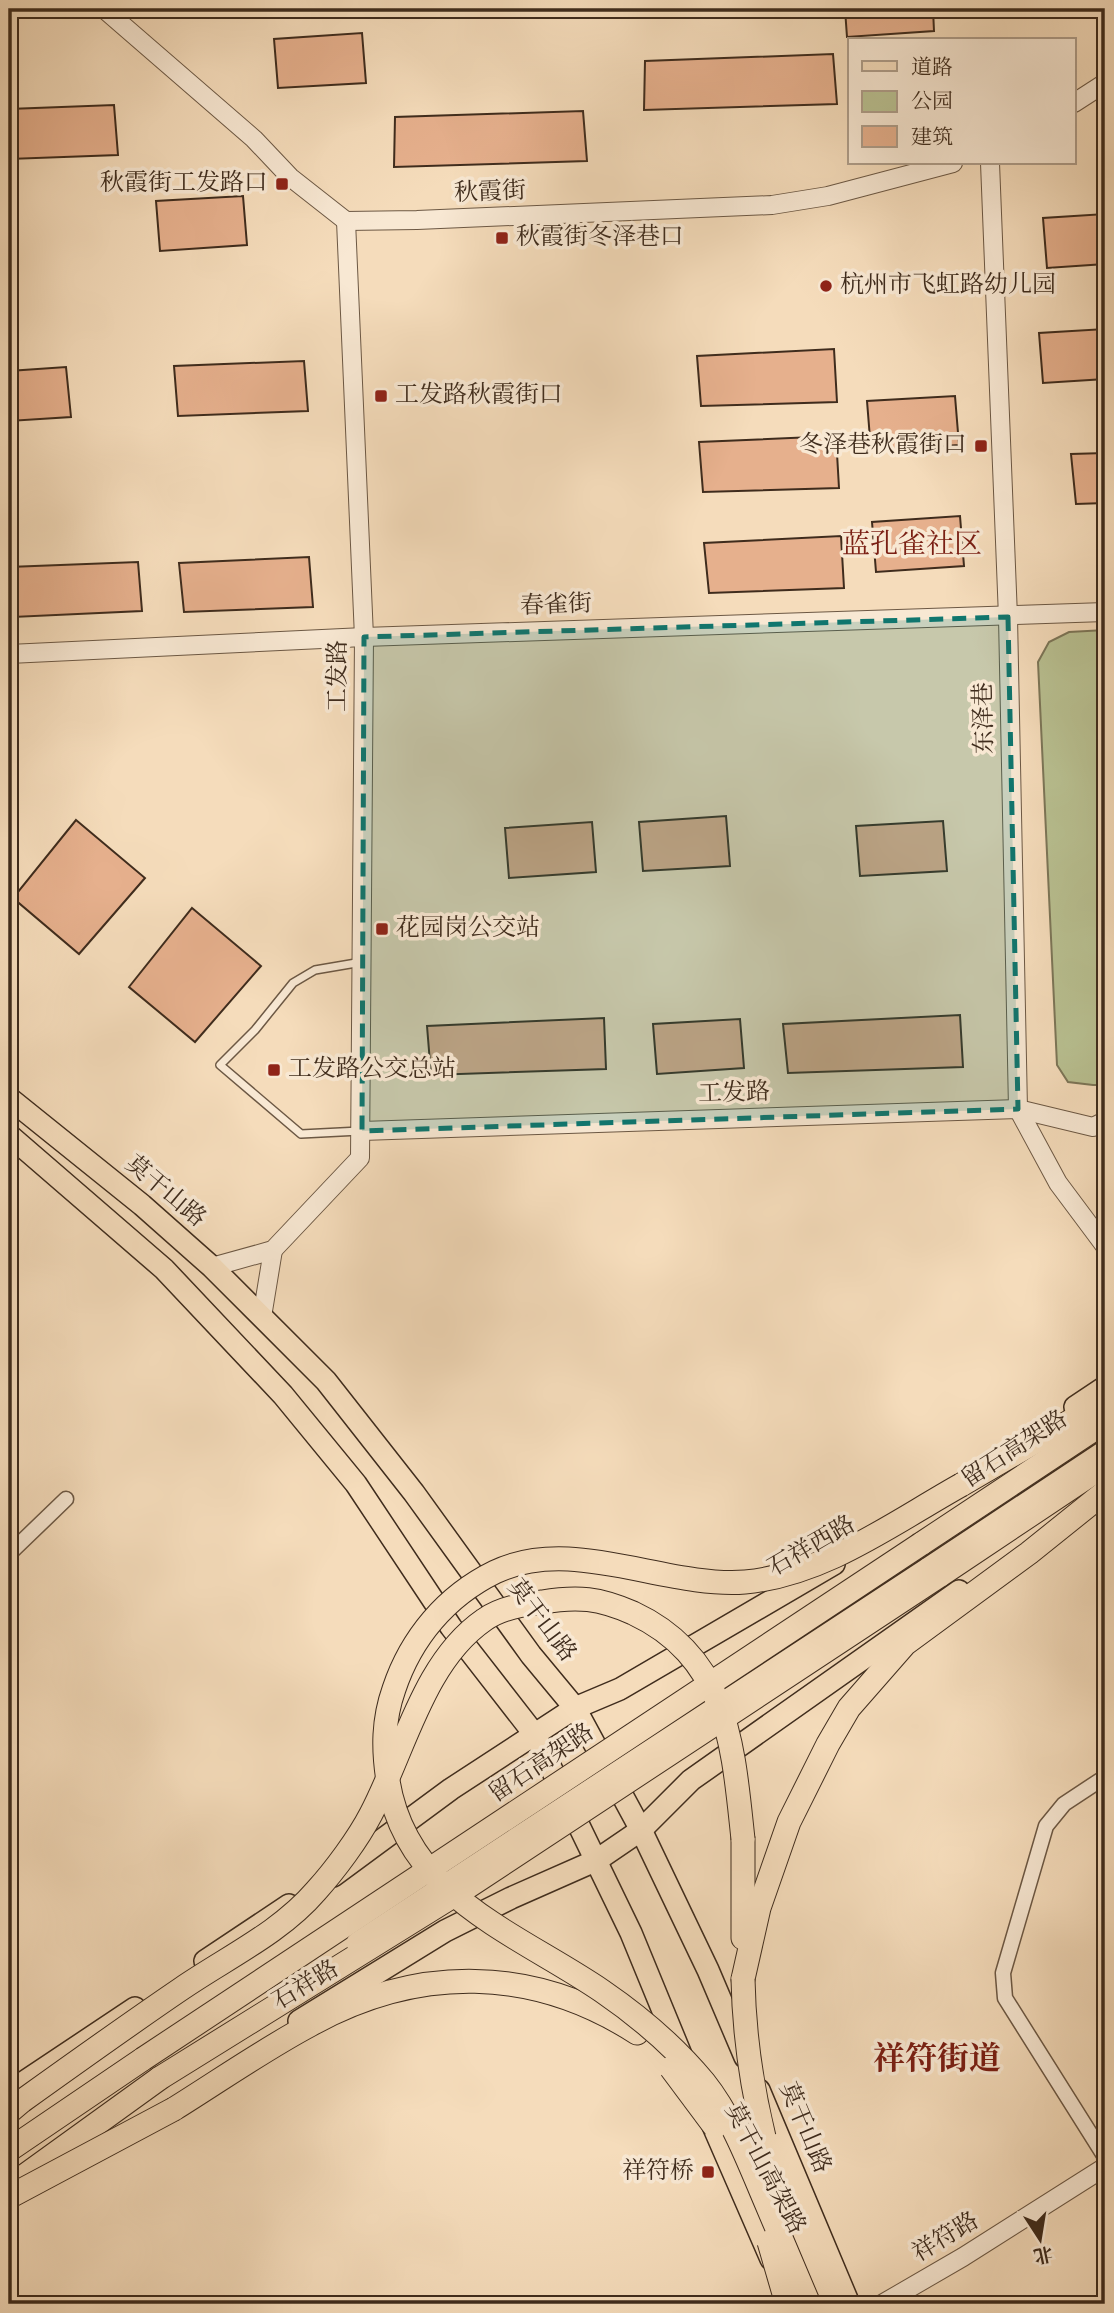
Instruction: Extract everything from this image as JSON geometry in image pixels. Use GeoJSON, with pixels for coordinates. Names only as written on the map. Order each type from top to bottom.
{"type":"FeatureCollection","features":[{"type":"Feature","properties":{"kind":"highway"},"geometry":{"type":"LineString","coordinates":[[808,2304],[728,2118],[704,2083],[643,2020],[600,1989],[509,1936],[471,1910],[438,1880],[411,1848],[397,1817],[384,1755],[384,1728],[390,1699],[400,1671],[416,1640],[435,1616],[468,1588],[498,1570],[567,1558],[705,1580],[744,1582],[806,1570],[855,1546],[1105,1401]]}},
{"type":"Feature","properties":{"kind":"highway","name":"留石高架路"},"geometry":{"type":"LineString","coordinates":[[9,2150],[1105,1424]]}},
{"type":"Feature","properties":{"kind":"highway"},"geometry":{"type":"LineString","coordinates":[[9,2187],[160,2078],[466,1888],[1105,1465]]}},
{"type":"Feature","properties":{"kind":"highway"},"geometry":{"type":"LineString","coordinates":[[743,1979],[759,1908],[789,1822],[849,1708],[905,1644],[1105,1492]]}},
{"type":"Feature","properties":{"kind":"highway"},"geometry":{"type":"LineString","coordinates":[[9,2112],[182,1988],[271,1931],[315,1892],[370,1816],[427,1689],[453,1648],[485,1619],[524,1604],[566,1598],[608,1602],[659,1627],[686,1650],[706,1676],[719,1701],[730,1736],[735,1771],[743,1839],[743,1979]]}},
{"type":"Feature","properties":{"kind":"highway","name":"莫干山高架路"},"geometry":{"type":"LineString","coordinates":[[743,1979],[744,2029],[749,2071],[764,2137],[788,2202],[833,2304]]}},
{"type":"Feature","properties":{"kind":"highway","name":"莫干山高架路"},"geometry":{"type":"LineString","coordinates":[[9,2197],[174,2109],[310,2024],[374,1996],[402,1988],[457,1981],[515,1984],[580,2002],[608,2015],[637,2034],[682,2080],[712,2122],[747,2188],[767,2235],[808,2304]]}},
{"type":"Feature","properties":{"kind":"highway"},"geometry":{"type":"LineString","coordinates":[[767,2235],[789,2304]]}},
{"type":"Feature","properties":{"kind":"main road","name":"莫干山路"},"geometry":{"type":"LineString","coordinates":[[9,1098],[142,1205],[212,1267],[326,1381],[414,1493],[531,1655],[575,1708],[641,1830],[708,1970],[849,2304]]}},
{"type":"Feature","properties":{"kind":"main road"},"geometry":{"type":"LineString","coordinates":[[9,1135],[164,1269],[283,1395],[356,1483],[451,1627],[535,1735],[597,1860],[789,2304]]}},
{"type":"Feature","properties":{"kind":"main road","name":"石祥西路"},"geometry":{"type":"LineString","coordinates":[[535,1735],[575,1708],[620,1689],[880,1538],[1105,1387]]}},
{"type":"Feature","properties":{"kind":"main road"},"geometry":{"type":"LineString","coordinates":[[922,1560],[1105,1424]]}},
{"type":"Feature","properties":{"kind":"main road"},"geometry":{"type":"LineString","coordinates":[[9,2158],[149,2070],[922,1560],[1105,1451]]}},
{"type":"Feature","properties":{"kind":"main road"},"geometry":{"type":"LineString","coordinates":[[641,1830],[691,1780],[954,1594],[1105,1492]]}},
{"type":"Feature","properties":{"kind":"main road"},"geometry":{"type":"LineString","coordinates":[[9,2092],[334,1875],[451,1789],[535,1735]]}},
{"type":"Feature","properties":{"kind":"main road","name":"石祥路"},"geometry":{"type":"LineString","coordinates":[[9,2206],[156,2108],[445,1931],[597,1860],[641,1830]]}},
{"type":"Feature","properties":{"kind":"main road"},"geometry":{"type":"LineString","coordinates":[[9,2178],[149,2070]]}},
{"type":"Feature","properties":{"kind":"street"},"geometry":{"type":"LineString","coordinates":[[104,9],[254,139],[290,177],[346,221]]}},
{"type":"Feature","properties":{"kind":"street"},"geometry":{"type":"LineString","coordinates":[[1076,102],[1105,82]]}},
{"type":"Feature","properties":{"kind":"street","name":"秋霞街"},"geometry":{"type":"LineString","coordinates":[[346,221],[429,220],[772,205],[828,196],[949,164]]}},
{"type":"Feature","properties":{"kind":"street","name":"东泽巷"},"geometry":{"type":"LineString","coordinates":[[990,164],[1008,617],[1018,1109],[1058,1183],[1105,1246]]}},
{"type":"Feature","properties":{"kind":"street","name":"工发路"},"geometry":{"type":"LineString","coordinates":[[273,1251],[360,1158],[362,1131],[364,637],[346,221]]}},
{"type":"Feature","properties":{"kind":"street","name":"春雀街"},"geometry":{"type":"LineString","coordinates":[[9,654],[364,637],[1105,612]]}},
{"type":"Feature","properties":{"kind":"street","name":"工发路"},"geometry":{"type":"LineString","coordinates":[[362,1131],[1018,1109],[1093,1126],[1105,1121]]}},
{"type":"Feature","properties":{"kind":"street"},"geometry":{"type":"LineString","coordinates":[[212,1267],[273,1251],[262,1317]]}},
{"type":"Feature","properties":{"kind":"street"},"geometry":{"type":"LineString","coordinates":[[9,1554],[66,1499]]}},
{"type":"Feature","properties":{"kind":"street"},"geometry":{"type":"LineString","coordinates":[[1105,1777],[1064,1804],[1046,1826],[1003,1973],[1005,1998],[1105,2157]]}},
{"type":"Feature","properties":{"kind":"street","name":"祥符路"},"geometry":{"type":"LineString","coordinates":[[882,2304],[963,2257],[1105,2167]]}},
{"type":"Feature","properties":{"kind":"lane"},"geometry":{"type":"LineString","coordinates":[[362,962],[315,970],[293,983],[255,1030],[220,1065],[300,1134],[362,1131]]}},
{"type":"Feature","properties":{"kind":"highlighted area"},"geometry":{"type":"Polygon","coordinates":[[[1008,617],[1018,1109],[362,1131],[364,637],[1008,617]]]}},
{"type":"Feature","properties":{"kind":"green space"},"geometry":{"type":"Polygon","coordinates":[[[1105,630],[1105,1085],[1093,1085],[1068,1082],[1057,1065],[1038,662],[1049,642],[1069,632],[1105,630]]]}},
{"type":"Feature","properties":{"kind":"building"},"geometry":{"type":"Polygon","coordinates":[[[845,9],[933,9],[934,31],[847,37],[845,9]]]}},
{"type":"Feature","properties":{"kind":"building"},"geometry":{"type":"Polygon","coordinates":[[[362,33],[366,83],[278,88],[274,39],[362,33]]]}},
{"type":"Feature","properties":{"kind":"building"},"geometry":{"type":"Polygon","coordinates":[[[833,54],[837,104],[644,110],[645,61],[833,54]]]}},
{"type":"Feature","properties":{"kind":"building"},"geometry":{"type":"Polygon","coordinates":[[[114,105],[118,155],[9,159],[9,109],[114,105]]]}},
{"type":"Feature","properties":{"kind":"building"},"geometry":{"type":"Polygon","coordinates":[[[583,111],[587,161],[394,167],[395,117],[583,111]]]}},
{"type":"Feature","properties":{"kind":"building"},"geometry":{"type":"Polygon","coordinates":[[[243,196],[247,245],[160,251],[156,201],[243,196]]]}},
{"type":"Feature","properties":{"kind":"building"},"geometry":{"type":"Polygon","coordinates":[[[1105,214],[1105,264],[1047,268],[1043,218],[1105,214]]]}},
{"type":"Feature","properties":{"kind":"building"},"geometry":{"type":"Polygon","coordinates":[[[1105,329],[1105,379],[1043,383],[1039,333],[1105,329]]]}},
{"type":"Feature","properties":{"kind":"building"},"geometry":{"type":"Polygon","coordinates":[[[834,349],[837,402],[701,406],[697,356],[834,349]]]}},
{"type":"Feature","properties":{"kind":"building"},"geometry":{"type":"Polygon","coordinates":[[[304,361],[308,411],[178,416],[174,366],[304,361]]]}},
{"type":"Feature","properties":{"kind":"building"},"geometry":{"type":"Polygon","coordinates":[[[66,367],[71,417],[9,421],[9,371],[66,367]]]}},
{"type":"Feature","properties":{"kind":"building"},"geometry":{"type":"Polygon","coordinates":[[[955,396],[959,445],[871,451],[867,401],[955,396]]]}},
{"type":"Feature","properties":{"kind":"building"},"geometry":{"type":"Polygon","coordinates":[[[836,436],[839,488],[703,492],[699,442],[836,436]]]}},
{"type":"Feature","properties":{"kind":"building"},"geometry":{"type":"Polygon","coordinates":[[[1105,453],[1105,503],[1076,504],[1071,454],[1105,453]]]}},
{"type":"Feature","properties":{"kind":"building"},"geometry":{"type":"Polygon","coordinates":[[[960,516],[964,566],[876,572],[872,522],[960,516]]]}},
{"type":"Feature","properties":{"kind":"building"},"geometry":{"type":"Polygon","coordinates":[[[841,536],[844,588],[709,593],[704,543],[841,536]]]}},
{"type":"Feature","properties":{"kind":"building"},"geometry":{"type":"Polygon","coordinates":[[[309,557],[313,607],[184,612],[179,563],[309,557]]]}},
{"type":"Feature","properties":{"kind":"building"},"geometry":{"type":"Polygon","coordinates":[[[138,562],[142,611],[13,617],[9,567],[138,562]]]}},
{"type":"Feature","properties":{"kind":"building"},"geometry":{"type":"Polygon","coordinates":[[[726,816],[730,866],[643,871],[639,822],[726,816]]]}},
{"type":"Feature","properties":{"kind":"building"},"geometry":{"type":"Polygon","coordinates":[[[76,820],[145,878],[79,954],[13,898],[76,820]]]}},
{"type":"Feature","properties":{"kind":"building"},"geometry":{"type":"Polygon","coordinates":[[[943,821],[947,871],[860,876],[856,826],[943,821]]]}},
{"type":"Feature","properties":{"kind":"building"},"geometry":{"type":"Polygon","coordinates":[[[592,822],[596,872],[509,878],[505,828],[592,822]]]}},
{"type":"Feature","properties":{"kind":"building"},"geometry":{"type":"Polygon","coordinates":[[[192,908],[261,966],[195,1042],[129,987],[192,908]]]}},
{"type":"Feature","properties":{"kind":"building"},"geometry":{"type":"Polygon","coordinates":[[[960,1015],[963,1067],[788,1073],[783,1024],[960,1015]]]}},
{"type":"Feature","properties":{"kind":"building"},"geometry":{"type":"Polygon","coordinates":[[[604,1018],[606,1069],[431,1075],[427,1026],[604,1018]]]}},
{"type":"Feature","properties":{"kind":"building"},"geometry":{"type":"Polygon","coordinates":[[[740,1019],[744,1068],[657,1074],[653,1024],[740,1019]]]}},
{"type":"Feature","properties":{"kind":"place","name":"秋霞街工发路口"},"geometry":{"type":"Point","coordinates":[282,184]}},
{"type":"Feature","properties":{"kind":"place","name":"秋霞街冬泽巷口"},"geometry":{"type":"Point","coordinates":[502,238]}},
{"type":"Feature","properties":{"kind":"place","name":"杭州市飞虹路幼儿园"},"geometry":{"type":"Point","coordinates":[826,286]}},
{"type":"Feature","properties":{"kind":"place","name":"工发路秋霞街口"},"geometry":{"type":"Point","coordinates":[381,396]}},
{"type":"Feature","properties":{"kind":"place","name":"冬泽巷秋霞街口"},"geometry":{"type":"Point","coordinates":[981,446]}},
{"type":"Feature","properties":{"kind":"place","name":"花园岗公交站"},"geometry":{"type":"Point","coordinates":[382,929]}},
{"type":"Feature","properties":{"kind":"place","name":"工发路公交总站"},"geometry":{"type":"Point","coordinates":[274,1070]}},
{"type":"Feature","properties":{"kind":"place","name":"祥符桥"},"geometry":{"type":"Point","coordinates":[708,2172]}},
{"type":"Feature","properties":{"kind":"district","name":"蓝孔雀社区"},"geometry":{"type":"Point","coordinates":[912,545]}},
{"type":"Feature","properties":{"kind":"district","name":"祥符街道"},"geometry":{"type":"Point","coordinates":[937,2061]}}]}
